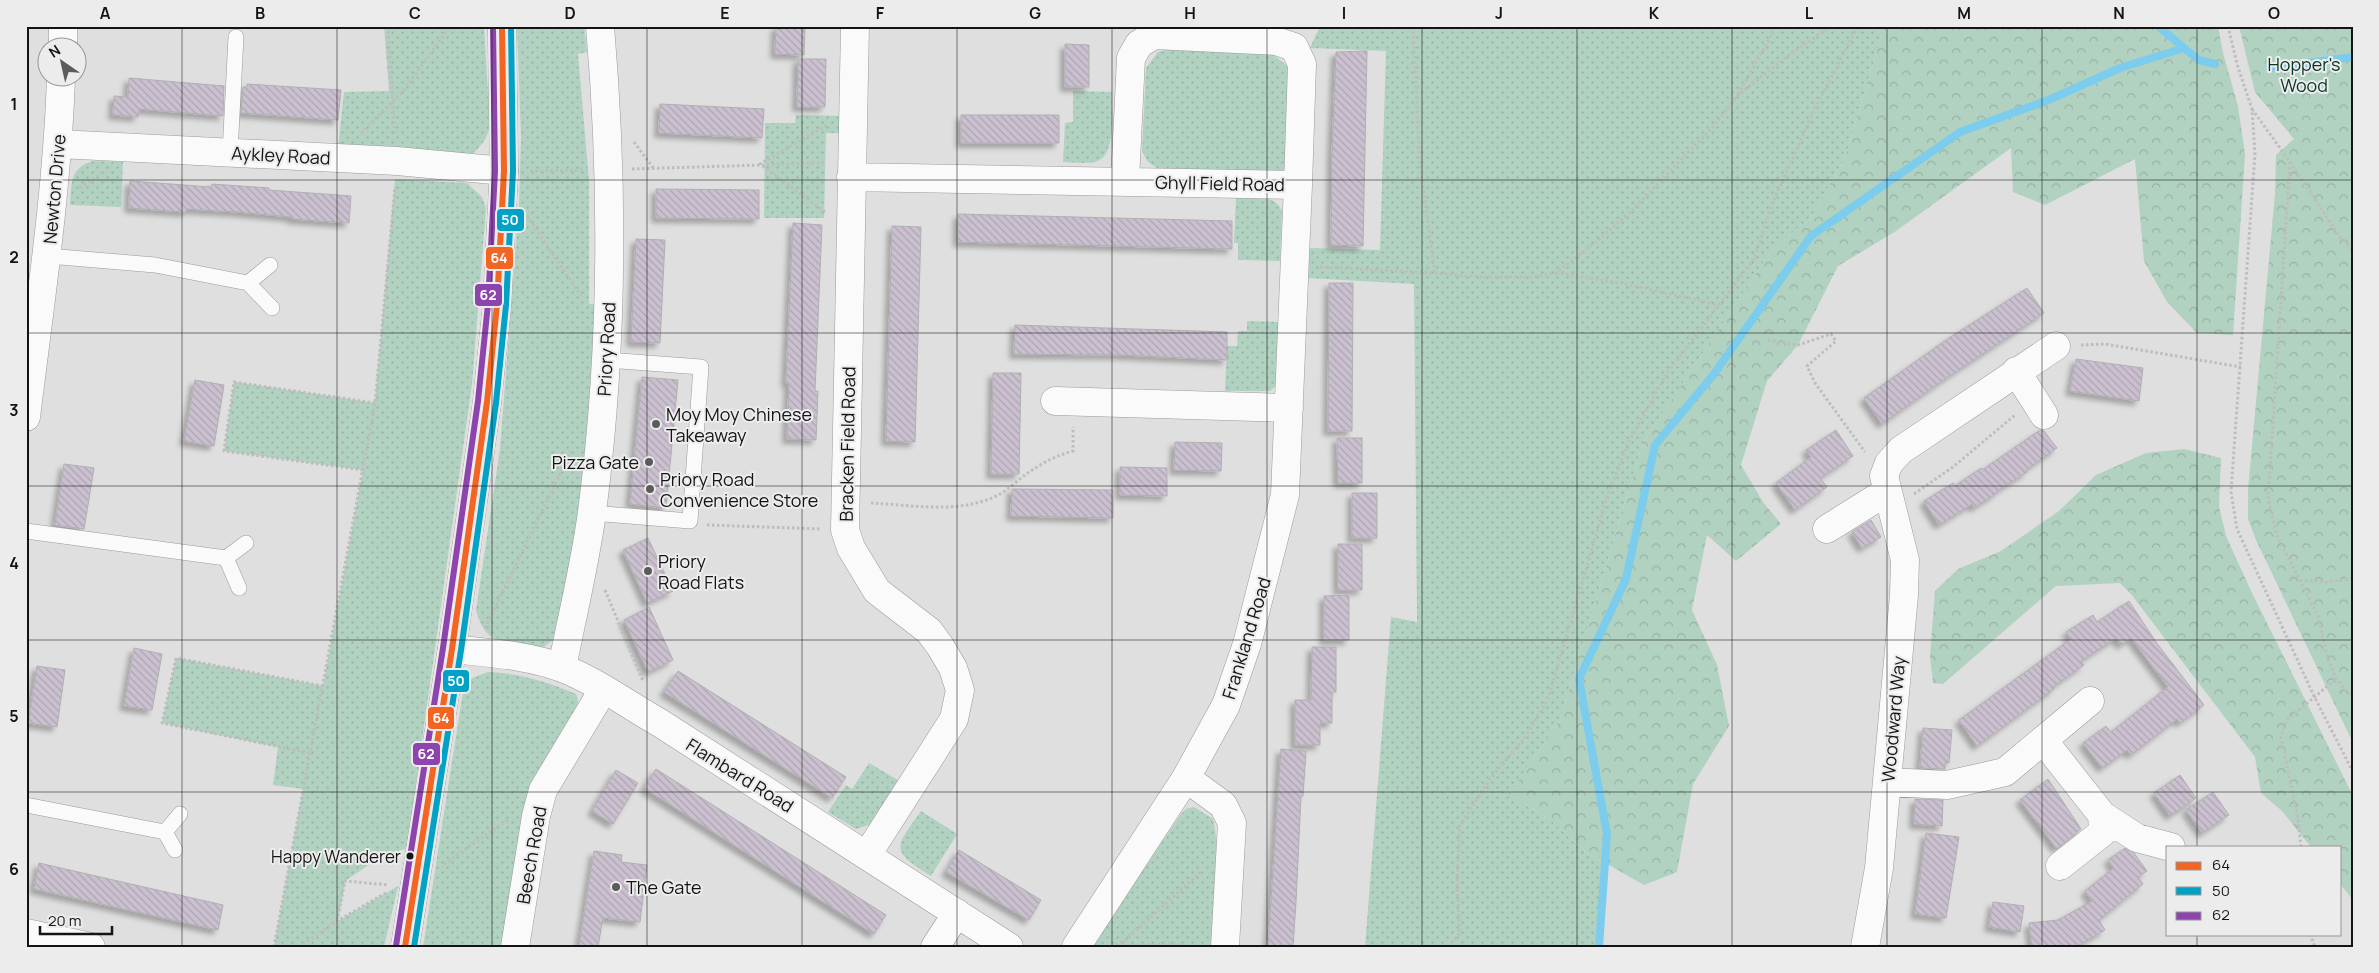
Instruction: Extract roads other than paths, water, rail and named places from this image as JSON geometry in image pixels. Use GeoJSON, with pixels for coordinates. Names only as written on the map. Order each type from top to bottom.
{"type":"FeatureCollection","features":[{"type":"Feature","properties":{"kind":"street"},"geometry":{"type":"LineString","coordinates":[[404,947],[410,881],[452,649],[487,402],[497,305],[504,171],[502,26]]}},
{"type":"Feature","properties":{"kind":"street","name":"Priory Road"},"geometry":{"type":"LineString","coordinates":[[562,668],[592,513],[607,360],[609,317],[609,170],[607,109],[600,26]]}},
{"type":"Feature","properties":{"kind":"street","name":"Bracken Field Road"},"geometry":{"type":"LineString","coordinates":[[856,26],[851,170],[845,530],[851,548],[877,591],[929,631],[953,668],[960,690],[954,719],[867,855]]}},
{"type":"Feature","properties":{"kind":"street","name":"Ghyll Field Road"},"geometry":{"type":"LineString","coordinates":[[851,170],[1125,181],[1298,184],[1302,64],[1294,47],[1276,41],[1154,35],[1139,44],[1131,58],[1125,181]]}},
{"type":"Feature","properties":{"kind":"street","name":"Newton Drive"},"geometry":{"type":"LineString","coordinates":[[26,417],[34,299],[48,256],[59,144],[61,88]]}},
{"type":"Feature","properties":{"kind":"street","name":"Aykley Road"},"geometry":{"type":"LineString","coordinates":[[59,144],[397,161],[504,171]]}},
{"type":"Feature","properties":{"kind":"street","name":"Frankland Road"},"geometry":{"type":"LineString","coordinates":[[1076,947],[1186,778],[1226,705],[1247,644],[1285,495],[1298,184]]}},
{"type":"Feature","properties":{"kind":"street","name":"Woodward Way"},"geometry":{"type":"LineString","coordinates":[[1865,947],[1879,868],[1888,782],[1905,560],[1884,476],[1889,463],[1901,450],[2016,371],[2056,346]]}},
{"type":"Feature","properties":{"kind":"street"},"geometry":{"type":"LineString","coordinates":[[2016,371],[2039,408]]}},
{"type":"Feature","properties":{"kind":"street"},"geometry":{"type":"LineString","coordinates":[[1064,401],[1289,408]]}},
{"type":"Feature","properties":{"kind":"street"},"geometry":{"type":"LineString","coordinates":[[1827,529],[1890,504]]}},
{"type":"Feature","properties":{"kind":"street","name":"Flambard Road"},"geometry":{"type":"LineString","coordinates":[[452,649],[533,660],[562,668],[603,690],[1010,947]]}},
{"type":"Feature","properties":{"kind":"street","name":"Beech Road"},"geometry":{"type":"LineString","coordinates":[[515,947],[536,816],[544,790],[603,690]]}},
{"type":"Feature","properties":{"kind":"street"},"geometry":{"type":"LineString","coordinates":[[1888,782],[1948,785],[2005,772],[2090,701]]}},
{"type":"Feature","properties":{"kind":"street"},"geometry":{"type":"LineString","coordinates":[[2043,740],[2102,815],[2137,838],[2168,846]]}},
{"type":"Feature","properties":{"kind":"street"},"geometry":{"type":"LineString","coordinates":[[1186,778],[1223,806],[1232,823],[1225,947]]}},
{"type":"Feature","properties":{"kind":"street"},"geometry":{"type":"LineString","coordinates":[[2060,866],[2103,832],[2102,815]]}},
{"type":"Feature","properties":{"kind":"street"},"geometry":{"type":"LineString","coordinates":[[935,947],[957,914]]}},
{"type":"Feature","properties":{"kind":"street"},"geometry":{"type":"LineString","coordinates":[[26,933],[91,947]]}},
{"type":"Feature","properties":{"kind":"lane"},"geometry":{"type":"LineString","coordinates":[[230,153],[236,38]]}},
{"type":"Feature","properties":{"kind":"lane"},"geometry":{"type":"LineString","coordinates":[[48,256],[155,265],[248,283],[272,308]]}},
{"type":"Feature","properties":{"kind":"lane"},"geometry":{"type":"LineString","coordinates":[[248,283],[270,265]]}},
{"type":"Feature","properties":{"kind":"lane"},"geometry":{"type":"LineString","coordinates":[[592,513],[690,521],[701,367],[607,360]]}},
{"type":"Feature","properties":{"kind":"lane"},"geometry":{"type":"LineString","coordinates":[[26,531],[226,558],[246,543]]}},
{"type":"Feature","properties":{"kind":"lane"},"geometry":{"type":"LineString","coordinates":[[226,558],[239,588]]}},
{"type":"Feature","properties":{"kind":"lane"},"geometry":{"type":"LineString","coordinates":[[26,805],[165,832],[175,850]]}},
{"type":"Feature","properties":{"kind":"lane"},"geometry":{"type":"LineString","coordinates":[[165,832],[180,814]]}},
{"type":"Feature","properties":{"kind":"waterway"},"geometry":{"type":"LineString","coordinates":[[2158,26],[2184,48]]}},
{"type":"Feature","properties":{"kind":"waterway"},"geometry":{"type":"LineString","coordinates":[[1599,947],[1607,834],[1579,679],[1626,579],[1655,445],[1714,374],[1811,236],[1960,132],[2051,99],[2120,68],[2184,48],[2199,60],[2215,64]]}},
{"type":"Feature","properties":{"kind":"waterway"},"geometry":{"type":"LineString","coordinates":[[2270,68],[2353,57]]}},
{"type":"Feature","properties":{"kind":"place","name":"Moy Moy Chinese Takeaway"},"geometry":{"type":"Point","coordinates":[656,424]}},
{"type":"Feature","properties":{"kind":"place","name":"Pizza Gate"},"geometry":{"type":"Point","coordinates":[649,462]}},
{"type":"Feature","properties":{"kind":"place","name":"Priory Road Convenience Store"},"geometry":{"type":"Point","coordinates":[650,489]}},
{"type":"Feature","properties":{"kind":"place","name":"Priory Road Flats"},"geometry":{"type":"Point","coordinates":[648,571]}},
{"type":"Feature","properties":{"kind":"place","name":"Happy Wanderer"},"geometry":{"type":"Point","coordinates":[410,856]}},
{"type":"Feature","properties":{"kind":"place","name":"The Gate"},"geometry":{"type":"Point","coordinates":[616,887]}},
{"type":"Feature","properties":{"kind":"park label","name":"Hopper's Wood"},"geometry":{"type":"Point","coordinates":[2304,74]}}]}
